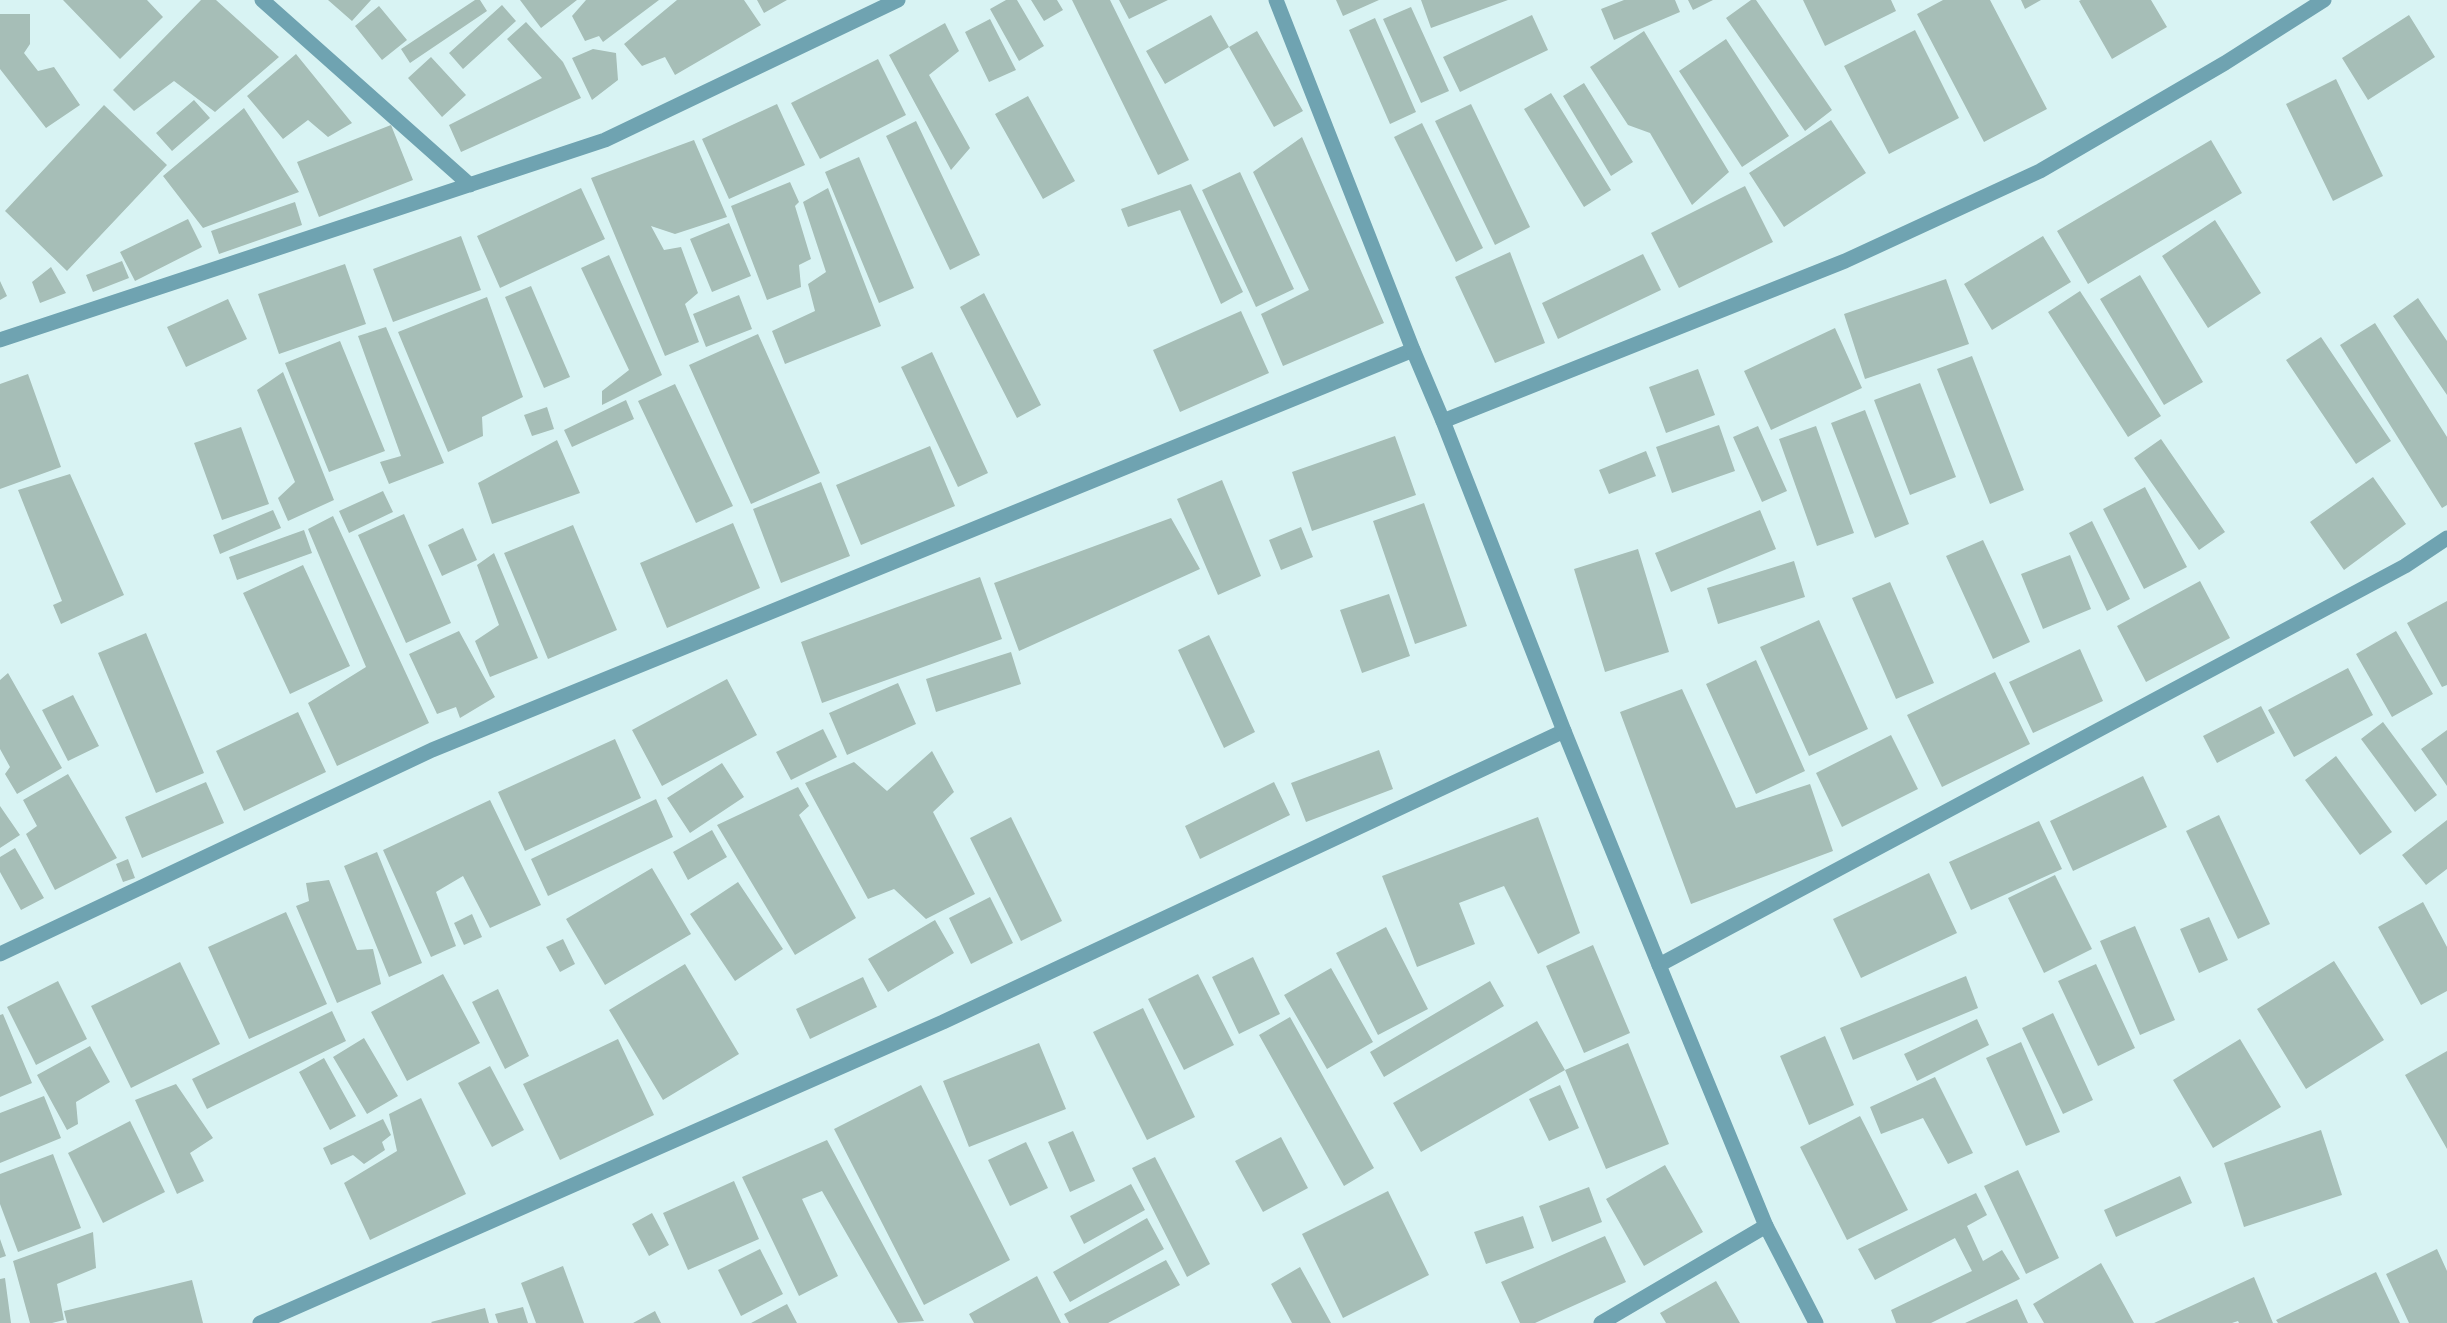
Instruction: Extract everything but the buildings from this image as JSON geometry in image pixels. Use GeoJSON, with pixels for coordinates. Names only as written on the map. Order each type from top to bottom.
{"type":"FeatureCollection","features":[{"type":"Feature","properties":{"kind":"street"},"geometry":{"type":"LineString","coordinates":[[261,0],[470,185]]}},
{"type":"Feature","properties":{"kind":"street"},"geometry":{"type":"LineString","coordinates":[[0,340],[605,140],[898,0]]}},
{"type":"Feature","properties":{"kind":"street"},"geometry":{"type":"LineString","coordinates":[[1276,0],[1564,731],[1659,965],[1766,1226],[1816,1323]]}},
{"type":"Feature","properties":{"kind":"street"},"geometry":{"type":"LineString","coordinates":[[1443,421],[1845,261],[2040,171],[2225,63],[2324,0]]}},
{"type":"Feature","properties":{"kind":"street"},"geometry":{"type":"LineString","coordinates":[[0,954],[432,750],[1413,350]]}},
{"type":"Feature","properties":{"kind":"street"},"geometry":{"type":"LineString","coordinates":[[1659,965],[2394,571],[2447,538]]}},
{"type":"Feature","properties":{"kind":"street"},"geometry":{"type":"LineString","coordinates":[[260,1323],[943,1022],[1564,731]]}},
{"type":"Feature","properties":{"kind":"street"},"geometry":{"type":"LineString","coordinates":[[1601,1323],[1766,1226]]}}]}
